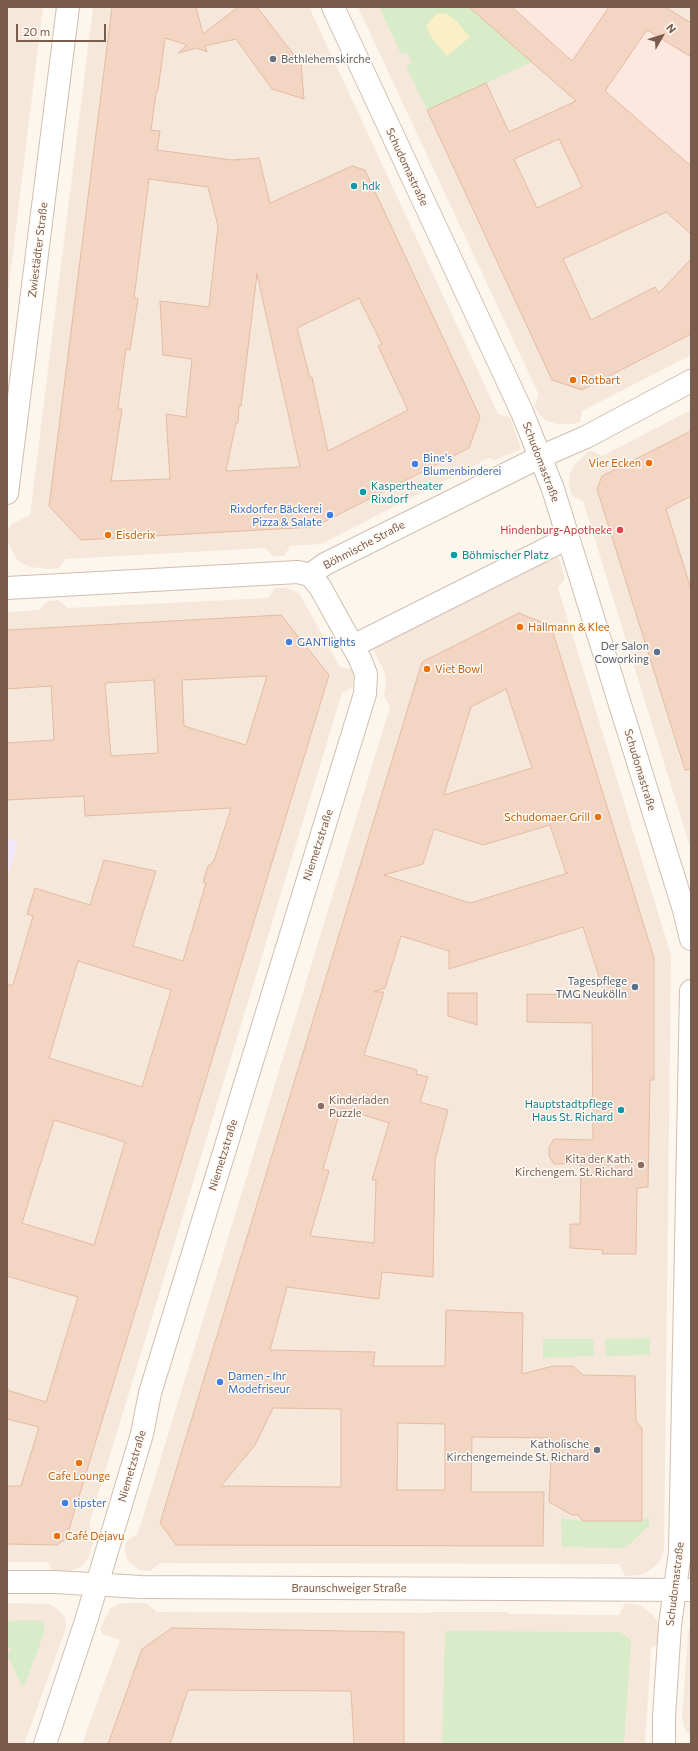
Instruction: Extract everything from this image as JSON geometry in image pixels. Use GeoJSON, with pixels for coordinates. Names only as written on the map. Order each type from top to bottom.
{"type":"FeatureCollection","features":[{"type":"Feature","properties":{"kind":"street","name":"Zwiestädter Straße"},"geometry":{"type":"LineString","coordinates":[[7,493],[68,7]]}},
{"type":"Feature","properties":{"kind":"street","name":"Schudomastraße"},"geometry":{"type":"LineString","coordinates":[[333,7],[522,412],[540,457],[557,502],[684,910],[691,939]]}},
{"type":"Feature","properties":{"kind":"street","name":"Böhmische Straße"},"geometry":{"type":"LineString","coordinates":[[310,575],[325,564],[540,457],[586,436],[691,381]]}},
{"type":"Feature","properties":{"kind":"street"},"geometry":{"type":"LineString","coordinates":[[352,646],[568,538]]}},
{"type":"Feature","properties":{"kind":"street"},"geometry":{"type":"LineString","coordinates":[[7,588],[274,573],[298,572],[310,575]]}},
{"type":"Feature","properties":{"kind":"street","name":"Niemetzstraße"},"geometry":{"type":"LineString","coordinates":[[45,1744],[97,1584],[142,1434],[150,1392],[365,694],[366,674],[320,587],[310,575]]}},
{"type":"Feature","properties":{"kind":"street","name":"Schudomastraße"},"geometry":{"type":"LineString","coordinates":[[664,1744],[664,1717],[670,1625],[683,1590],[680,1552],[691,991]]}},
{"type":"Feature","properties":{"kind":"street","name":"Braunschweiger Straße"},"geometry":{"type":"LineString","coordinates":[[7,1582],[97,1584],[141,1587],[683,1590]]}},
{"type":"Feature","properties":{"kind":"shaded area"},"geometry":{"type":"Polygon","coordinates":[[[7,7],[43,7],[7,301],[7,7]]]}},
{"type":"Feature","properties":{"kind":"shaded area"},"geometry":{"type":"Polygon","coordinates":[[[93,7],[309,7],[498,414],[510,417],[521,449],[495,460],[489,458],[321,544],[290,546],[284,556],[273,556],[265,548],[66,559],[59,568],[49,569],[29,567],[17,560],[8,543],[8,530],[12,524],[30,515],[93,7]]]}},
{"type":"Feature","properties":{"kind":"shaded area"},"geometry":{"type":"Polygon","coordinates":[[[358,7],[691,7],[691,355],[582,411],[580,422],[574,424],[557,424],[547,421],[540,415],[534,406],[539,395],[358,7]]]}},
{"type":"Feature","properties":{"kind":"shaded area"},"geometry":{"type":"Polygon","coordinates":[[[469,7],[665,7],[691,23],[691,201],[469,7]]]}},
{"type":"Feature","properties":{"kind":"shaded area"},"geometry":{"type":"Polygon","coordinates":[[[691,410],[691,850],[583,501],[572,496],[569,484],[570,474],[574,465],[587,453],[592,451],[602,456],[691,410]]]}},
{"type":"Feature","properties":{"kind":"shaded area"},"geometry":{"type":"Polygon","coordinates":[[[558,556],[565,579],[558,588],[671,955],[664,1552],[659,1562],[649,1571],[640,1575],[630,1576],[625,1576],[619,1564],[160,1563],[150,1571],[139,1570],[128,1561],[125,1552],[125,1544],[138,1533],[390,707],[384,696],[386,682],[384,671],[373,649],[558,556]]]}},
{"type":"Feature","properties":{"kind":"shaded area"},"geometry":{"type":"Polygon","coordinates":[[[275,588],[287,588],[299,593],[340,667],[350,669],[353,672],[353,687],[342,693],[89,1524],[95,1537],[88,1559],[81,1567],[70,1571],[53,1570],[47,1562],[7,1562],[7,612],[39,610],[47,601],[58,600],[68,608],[268,598],[275,588]]]}},
{"type":"Feature","properties":{"kind":"shaded area"},"geometry":{"type":"Polygon","coordinates":[[[7,836],[18,843],[7,878],[7,836]]]}},
{"type":"Feature","properties":{"kind":"shaded area"},"geometry":{"type":"Polygon","coordinates":[[[7,1603],[49,1604],[60,1611],[65,1617],[66,1624],[65,1631],[24,1744],[7,1744],[7,1603]]]}},
{"type":"Feature","properties":{"kind":"shaded area"},"geometry":{"type":"Polygon","coordinates":[[[146,1603],[157,1612],[507,1612],[509,1614],[619,1615],[625,1603],[639,1605],[652,1614],[657,1621],[661,1642],[651,1648],[645,1744],[82,1744],[120,1640],[103,1634],[100,1629],[110,1609],[118,1604],[146,1603]]]}},
{"type":"Feature","properties":{"kind":"shaded area"},"geometry":{"type":"Polygon","coordinates":[[[691,1622],[691,1737],[684,1728],[682,1718],[688,1634],[691,1622]]]}},
{"type":"Feature","properties":{"kind":"green space"},"geometry":{"type":"Polygon","coordinates":[[[379,7],[469,7],[532,62],[427,110],[406,66],[412,63],[407,52],[401,54],[379,7]]]}},
{"type":"Feature","properties":{"kind":"green space"},"geometry":{"type":"Polygon","coordinates":[[[650,1338],[650,1355],[606,1356],[605,1339],[650,1338]]]}},
{"type":"Feature","properties":{"kind":"green space"},"geometry":{"type":"Polygon","coordinates":[[[543,1339],[593,1339],[594,1356],[543,1358],[543,1339]]]}},
{"type":"Feature","properties":{"kind":"green space"},"geometry":{"type":"Polygon","coordinates":[[[649,1517],[649,1526],[625,1548],[562,1547],[561,1518],[585,1521],[639,1521],[649,1517]]]}},
{"type":"Feature","properties":{"kind":"green space"},"geometry":{"type":"Polygon","coordinates":[[[36,1620],[43,1623],[45,1630],[24,1687],[22,1686],[7,1655],[11,1651],[7,1644],[7,1621],[36,1620]]]}},
{"type":"Feature","properties":{"kind":"green space"},"geometry":{"type":"Polygon","coordinates":[[[445,1631],[620,1632],[631,1640],[624,1744],[442,1744],[445,1631]]]}},
{"type":"Feature","properties":{"kind":"sand"},"geometry":{"type":"Polygon","coordinates":[[[437,13],[447,14],[457,22],[470,37],[447,56],[433,40],[426,26],[437,13]]]}},
{"type":"Feature","properties":{"kind":"building"},"geometry":{"type":"Polygon","coordinates":[[[112,7],[196,7],[203,34],[238,7],[257,7],[301,64],[304,99],[272,89],[236,39],[205,46],[207,52],[197,48],[178,53],[187,45],[165,38],[151,130],[160,131],[157,150],[232,160],[259,158],[270,203],[352,166],[365,170],[480,417],[469,448],[314,527],[81,540],[49,506],[112,7]],[[149,179],[134,298],[138,299],[130,350],[126,349],[118,408],[122,409],[111,481],[170,479],[166,414],[186,417],[192,359],[163,355],[160,301],[209,307],[218,226],[208,187],[149,179]],[[257,274],[241,406],[239,406],[238,423],[236,423],[226,471],[300,467],[257,274]],[[359,298],[297,328],[310,378],[312,377],[328,451],[408,410],[378,346],[382,344],[359,298]]]}},
{"type":"Feature","properties":{"kind":"building"},"geometry":{"type":"Polygon","coordinates":[[[469,7],[512,7],[572,61],[609,7],[665,7],[691,23],[691,57],[647,30],[605,91],[691,166],[691,234],[666,212],[563,259],[591,320],[655,287],[659,293],[691,259],[691,334],[582,390],[552,380],[427,110],[486,83],[509,132],[576,101],[469,7]],[[559,139],[514,159],[537,208],[582,187],[559,139]]]}},
{"type":"Feature","properties":{"kind":"building"},"geometry":{"type":"Polygon","coordinates":[[[691,431],[691,496],[666,509],[691,589],[691,769],[685,770],[597,489],[602,476],[691,431]]]}},
{"type":"Feature","properties":{"kind":"building"},"geometry":{"type":"Polygon","coordinates":[[[519,613],[551,626],[654,958],[654,1080],[650,1080],[648,1187],[637,1188],[636,1254],[602,1254],[603,1250],[570,1248],[570,1224],[580,1224],[581,1164],[554,1164],[549,1156],[549,1147],[554,1139],[593,1140],[592,1023],[527,1022],[527,994],[605,995],[583,927],[449,969],[449,951],[401,936],[385,988],[374,992],[384,992],[364,1055],[417,1070],[416,1074],[428,1077],[420,1102],[448,1110],[435,1160],[433,1277],[382,1272],[379,1299],[287,1287],[270,1350],[375,1352],[373,1366],[445,1366],[446,1310],[523,1313],[522,1374],[553,1366],[573,1366],[583,1375],[635,1376],[636,1421],[642,1428],[642,1521],[583,1521],[578,1515],[572,1515],[549,1502],[552,1438],[472,1437],[471,1492],[544,1492],[543,1546],[176,1545],[160,1523],[422,662],[519,613]],[[506,689],[471,707],[444,795],[532,768],[506,689]],[[550,825],[483,845],[434,829],[423,864],[384,875],[470,903],[568,873],[566,873],[550,825]],[[341,1108],[323,1169],[329,1171],[310,1236],[374,1243],[376,1180],[372,1180],[389,1123],[341,1108]],[[273,1408],[255,1445],[221,1486],[341,1487],[341,1409],[273,1408]],[[398,1423],[397,1490],[445,1490],[445,1424],[398,1423]]]}},
{"type":"Feature","properties":{"kind":"building"},"geometry":{"type":"Polygon","coordinates":[[[281,615],[329,675],[66,1539],[57,1545],[7,1544],[7,1486],[21,1486],[39,1427],[7,1419],[7,1390],[46,1402],[78,1297],[7,1276],[7,985],[13,985],[33,916],[27,914],[35,888],[90,905],[104,860],[156,871],[133,946],[183,961],[206,883],[203,882],[208,866],[214,861],[231,808],[85,816],[84,796],[7,800],[7,743],[54,740],[51,686],[7,689],[7,630],[281,615]],[[267,676],[182,680],[184,726],[246,745],[267,676]],[[154,680],[105,683],[111,756],[158,753],[154,680]],[[78,961],[49,1058],[142,1087],[171,990],[78,961]],[[54,1120],[22,1223],[94,1245],[125,1142],[54,1120]]]}},
{"type":"Feature","properties":{"kind":"building"},"geometry":{"type":"Polygon","coordinates":[[[448,993],[477,993],[477,1025],[448,1016],[448,993]]]}},
{"type":"Feature","properties":{"kind":"building"},"geometry":{"type":"Polygon","coordinates":[[[172,1628],[404,1632],[404,1744],[354,1744],[351,1691],[188,1690],[170,1744],[108,1744],[142,1649],[172,1628]]]}},
{"type":"Feature","properties":{"kind":"place","name":"Bethlehemskirche"},"geometry":{"type":"Point","coordinates":[273,59]}},
{"type":"Feature","properties":{"kind":"place","name":"hdk"},"geometry":{"type":"Point","coordinates":[354,186]}},
{"type":"Feature","properties":{"kind":"place","name":"Rotbart"},"geometry":{"type":"Point","coordinates":[573,380]}},
{"type":"Feature","properties":{"kind":"place","name":"Vier Ecken"},"geometry":{"type":"Point","coordinates":[649,463]}},
{"type":"Feature","properties":{"kind":"place","name":"Bine's Blumenbinderei"},"geometry":{"type":"Point","coordinates":[415,464]}},
{"type":"Feature","properties":{"kind":"place","name":"Kaspertheater Rixdorf"},"geometry":{"type":"Point","coordinates":[363,492]}},
{"type":"Feature","properties":{"kind":"place","name":"Rixdorfer Bäckerei Pizza & Salate"},"geometry":{"type":"Point","coordinates":[330,515]}},
{"type":"Feature","properties":{"kind":"place","name":"Hindenburg-Apotheke"},"geometry":{"type":"Point","coordinates":[620,530]}},
{"type":"Feature","properties":{"kind":"place","name":"Eisderix"},"geometry":{"type":"Point","coordinates":[108,535]}},
{"type":"Feature","properties":{"kind":"place","name":"Böhmischer Platz"},"geometry":{"type":"Point","coordinates":[454,555]}},
{"type":"Feature","properties":{"kind":"place","name":"Hallmann & Klee"},"geometry":{"type":"Point","coordinates":[520,627]}},
{"type":"Feature","properties":{"kind":"place","name":"GANTlights"},"geometry":{"type":"Point","coordinates":[289,642]}},
{"type":"Feature","properties":{"kind":"place","name":"Der Salon Coworking"},"geometry":{"type":"Point","coordinates":[657,652]}},
{"type":"Feature","properties":{"kind":"place","name":"Viet Bowl"},"geometry":{"type":"Point","coordinates":[427,669]}},
{"type":"Feature","properties":{"kind":"place","name":"Schudomaer Grill"},"geometry":{"type":"Point","coordinates":[598,817]}},
{"type":"Feature","properties":{"kind":"place","name":"Tagespflege TMG Neukölln"},"geometry":{"type":"Point","coordinates":[635,987]}},
{"type":"Feature","properties":{"kind":"place","name":"Kinderladen Puzzle"},"geometry":{"type":"Point","coordinates":[321,1106]}},
{"type":"Feature","properties":{"kind":"place","name":"Hauptstadtpflege Haus St. Richard"},"geometry":{"type":"Point","coordinates":[621,1110]}},
{"type":"Feature","properties":{"kind":"place","name":"Kita der Kath. Kirchengem. St. Richard"},"geometry":{"type":"Point","coordinates":[641,1165]}},
{"type":"Feature","properties":{"kind":"place","name":"Damen - Ihr Modefriseur"},"geometry":{"type":"Point","coordinates":[220,1382]}},
{"type":"Feature","properties":{"kind":"place","name":"Katholische Kirchengemeinde St. Richard"},"geometry":{"type":"Point","coordinates":[597,1450]}},
{"type":"Feature","properties":{"kind":"place","name":"Cafe Lounge"},"geometry":{"type":"Point","coordinates":[79,1463]}},
{"type":"Feature","properties":{"kind":"place","name":"tipster"},"geometry":{"type":"Point","coordinates":[65,1503]}},
{"type":"Feature","properties":{"kind":"place","name":"Café Dejavu"},"geometry":{"type":"Point","coordinates":[57,1536]}}]}
